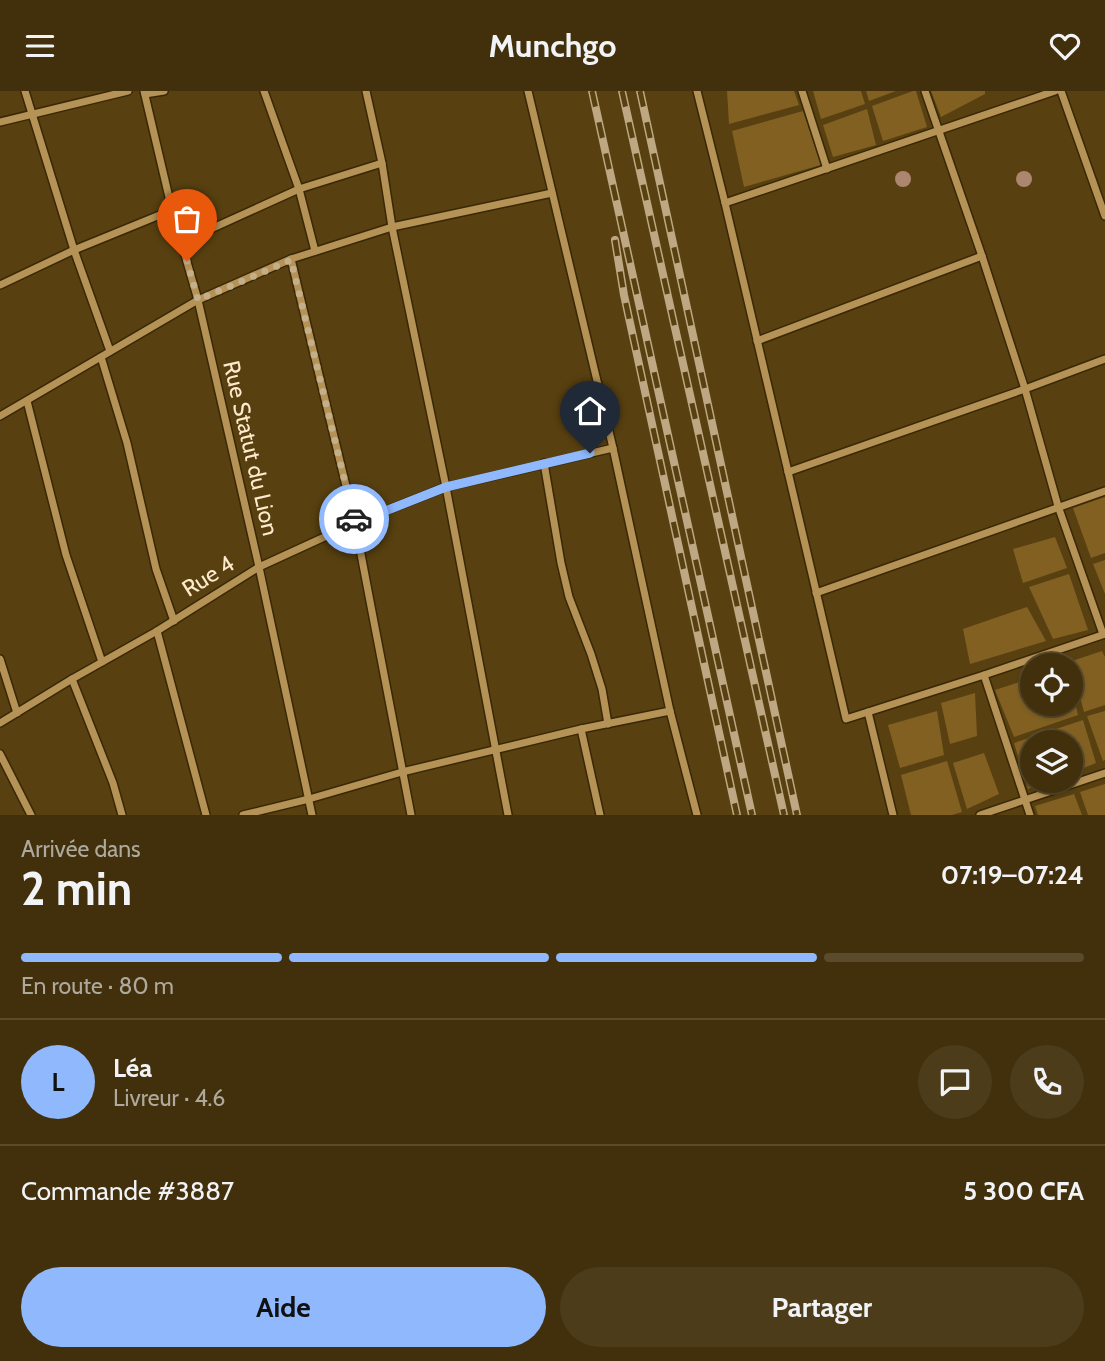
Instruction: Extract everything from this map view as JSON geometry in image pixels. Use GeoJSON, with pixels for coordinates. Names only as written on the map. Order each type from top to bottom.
{"type":"FeatureCollection","features":[{"type":"Feature","properties":{"kind":"street"},"geometry":{"type":"LineString","coordinates":[[25,91],[74,250],[110,351]]}},
{"type":"Feature","properties":{"kind":"street"},"geometry":{"type":"LineString","coordinates":[[0,122],[128,91]]}},
{"type":"Feature","properties":{"kind":"street"},"geometry":{"type":"LineString","coordinates":[[144,93],[164,91]]}},
{"type":"Feature","properties":{"kind":"street"},"geometry":{"type":"LineString","coordinates":[[264,91],[299,189],[315,251]]}},
{"type":"Feature","properties":{"kind":"street"},"geometry":{"type":"LineString","coordinates":[[366,91],[446,487],[508,815]]}},
{"type":"Feature","properties":{"kind":"street"},"geometry":{"type":"LineString","coordinates":[[528,91],[613,448],[670,711],[697,815]]}},
{"type":"Feature","properties":{"kind":"street"},"geometry":{"type":"LineString","coordinates":[[697,91],[846,719],[1104,634],[1058,506],[1025,389],[925,91]]}},
{"type":"Feature","properties":{"kind":"street"},"geometry":{"type":"LineString","coordinates":[[802,91],[828,169]]}},
{"type":"Feature","properties":{"kind":"street"},"geometry":{"type":"LineString","coordinates":[[725,203],[1055,91]]}},
{"type":"Feature","properties":{"kind":"street"},"geometry":{"type":"LineString","coordinates":[[1061,91],[1102,195],[1105,216]]}},
{"type":"Feature","properties":{"kind":"street","name":"Rue Statut du Lion"},"geometry":{"type":"LineString","coordinates":[[144,93],[172,210],[198,300],[312,815]]}},
{"type":"Feature","properties":{"kind":"street"},"geometry":{"type":"LineString","coordinates":[[182,242],[299,189],[382,163]]}},
{"type":"Feature","properties":{"kind":"street"},"geometry":{"type":"LineString","coordinates":[[0,416],[198,300],[291,260],[392,226],[552,193]]}},
{"type":"Feature","properties":{"kind":"street"},"geometry":{"type":"LineString","coordinates":[[0,285],[74,250],[172,210]]}},
{"type":"Feature","properties":{"kind":"street"},"geometry":{"type":"LineString","coordinates":[[757,341],[982,256]]}},
{"type":"Feature","properties":{"kind":"street"},"geometry":{"type":"LineString","coordinates":[[291,260],[355,523],[411,815]]}},
{"type":"Feature","properties":{"kind":"street"},"geometry":{"type":"LineString","coordinates":[[101,357],[127,443],[156,569],[174,621]]}},
{"type":"Feature","properties":{"kind":"street"},"geometry":{"type":"LineString","coordinates":[[788,473],[1105,359]]}},
{"type":"Feature","properties":{"kind":"street"},"geometry":{"type":"LineString","coordinates":[[27,401],[66,555],[102,662]]}},
{"type":"Feature","properties":{"kind":"street","name":"Rue 4"},"geometry":{"type":"LineString","coordinates":[[0,723],[158,631],[259,567],[355,523],[446,487],[613,448]]}},
{"type":"Feature","properties":{"kind":"street"},"geometry":{"type":"LineString","coordinates":[[544,463],[569,597],[602,689],[608,724]]}},
{"type":"Feature","properties":{"kind":"street"},"geometry":{"type":"LineString","coordinates":[[816,593],[1105,491]]}},
{"type":"Feature","properties":{"kind":"street"},"geometry":{"type":"LineString","coordinates":[[158,631],[206,815]]}},
{"type":"Feature","properties":{"kind":"street"},"geometry":{"type":"LineString","coordinates":[[0,659],[17,713]]}},
{"type":"Feature","properties":{"kind":"street"},"geometry":{"type":"LineString","coordinates":[[984,675],[1030,815]]}},
{"type":"Feature","properties":{"kind":"street"},"geometry":{"type":"LineString","coordinates":[[72,679],[113,783],[122,815]]}},
{"type":"Feature","properties":{"kind":"street"},"geometry":{"type":"LineString","coordinates":[[243,815],[402,772],[581,729],[670,711]]}},
{"type":"Feature","properties":{"kind":"street"},"geometry":{"type":"LineString","coordinates":[[868,712],[893,815]]}},
{"type":"Feature","properties":{"kind":"street"},"geometry":{"type":"LineString","coordinates":[[581,729],[600,815]]}},
{"type":"Feature","properties":{"kind":"street"},"geometry":{"type":"LineString","coordinates":[[0,754],[31,815]]}},
{"type":"Feature","properties":{"kind":"street"},"geometry":{"type":"LineString","coordinates":[[980,815],[1105,773]]}},
{"type":"Feature","properties":{"kind":"building"},"geometry":{"type":"Polygon","coordinates":[[[727,91],[794,91],[799,105],[729,124],[727,91]]]}},
{"type":"Feature","properties":{"kind":"building"},"geometry":{"type":"Polygon","coordinates":[[[813,91],[861,91],[865,104],[821,119],[813,91]]]}},
{"type":"Feature","properties":{"kind":"building"},"geometry":{"type":"Polygon","coordinates":[[[866,91],[896,91],[869,101],[866,91]]]}},
{"type":"Feature","properties":{"kind":"building"},"geometry":{"type":"Polygon","coordinates":[[[916,91],[927,127],[883,141],[872,106],[916,91]]]}},
{"type":"Feature","properties":{"kind":"building"},"geometry":{"type":"Polygon","coordinates":[[[931,91],[985,91],[985,94],[941,117],[931,91]]]}},
{"type":"Feature","properties":{"kind":"building"},"geometry":{"type":"Polygon","coordinates":[[[867,109],[876,145],[833,157],[823,125],[867,109]]]}},
{"type":"Feature","properties":{"kind":"building"},"geometry":{"type":"Polygon","coordinates":[[[803,111],[821,165],[744,187],[732,131],[803,111]]]}},
{"type":"Feature","properties":{"kind":"building"},"geometry":{"type":"Polygon","coordinates":[[[1105,497],[1105,553],[1091,558],[1073,508],[1105,497]]]}},
{"type":"Feature","properties":{"kind":"building"},"geometry":{"type":"Polygon","coordinates":[[[1055,537],[1067,568],[1023,583],[1013,549],[1055,537]]]}},
{"type":"Feature","properties":{"kind":"building"},"geometry":{"type":"Polygon","coordinates":[[[1105,560],[1105,594],[1093,564],[1105,560]]]}},
{"type":"Feature","properties":{"kind":"building"},"geometry":{"type":"Polygon","coordinates":[[[1069,574],[1088,630],[1053,639],[1029,587],[1069,574]]]}},
{"type":"Feature","properties":{"kind":"building"},"geometry":{"type":"Polygon","coordinates":[[[1027,607],[1046,641],[970,664],[963,629],[1027,607]]]}},
{"type":"Feature","properties":{"kind":"building"},"geometry":{"type":"Polygon","coordinates":[[[1102,651],[1105,657],[1105,705],[1084,712],[1083,708],[1083,657],[1102,651]]]}},
{"type":"Feature","properties":{"kind":"building"},"geometry":{"type":"Polygon","coordinates":[[[1020,682],[1020,716],[1075,716],[1034,730],[1020,730],[1020,735],[1014,737],[995,690],[1020,682]]]}},
{"type":"Feature","properties":{"kind":"building"},"geometry":{"type":"Polygon","coordinates":[[[975,693],[977,736],[950,744],[941,703],[975,693]]]}},
{"type":"Feature","properties":{"kind":"building"},"geometry":{"type":"Polygon","coordinates":[[[937,711],[944,755],[900,768],[888,725],[937,711]]]}},
{"type":"Feature","properties":{"kind":"building"},"geometry":{"type":"Polygon","coordinates":[[[1105,711],[1105,760],[1103,761],[1087,716],[1105,711]]]}},
{"type":"Feature","properties":{"kind":"building"},"geometry":{"type":"Polygon","coordinates":[[[1083,720],[1096,763],[1083,768],[1083,730],[1053,730],[1083,720]]]}},
{"type":"Feature","properties":{"kind":"building"},"geometry":{"type":"Polygon","coordinates":[[[1020,741],[1020,763],[1014,743],[1020,741]]]}},
{"type":"Feature","properties":{"kind":"building"},"geometry":{"type":"Polygon","coordinates":[[[984,753],[999,794],[967,809],[953,763],[984,753]]]}},
{"type":"Feature","properties":{"kind":"building"},"geometry":{"type":"Polygon","coordinates":[[[947,761],[962,812],[952,815],[911,815],[901,775],[947,761]]]}},
{"type":"Feature","properties":{"kind":"building"},"geometry":{"type":"Polygon","coordinates":[[[1105,784],[1105,815],[1088,815],[1080,793],[1105,784]]]}},
{"type":"Feature","properties":{"kind":"building"},"geometry":{"type":"Polygon","coordinates":[[[1074,794],[1082,815],[1038,815],[1035,806],[1074,794]]]}},
{"type":"Feature","properties":{"kind":"railway"},"geometry":{"type":"LineString","coordinates":[[592,91],[752,815]]}},
{"type":"Feature","properties":{"kind":"railway"},"geometry":{"type":"LineString","coordinates":[[622,91],[784,815]]}},
{"type":"Feature","properties":{"kind":"railway"},"geometry":{"type":"LineString","coordinates":[[640,91],[797,815]]}},
{"type":"Feature","properties":{"kind":"railway"},"geometry":{"type":"LineString","coordinates":[[615,240],[624,295],[737,815]]}},
{"type":"Feature","properties":{"kind":"way so far"},"geometry":{"type":"LineString","coordinates":[[187,261],[198,300],[291,260],[354,519]]}},
{"type":"Feature","properties":{"kind":"route"},"geometry":{"type":"LineString","coordinates":[[354,519],[355,523],[446,487],[590,453]]}}]}
